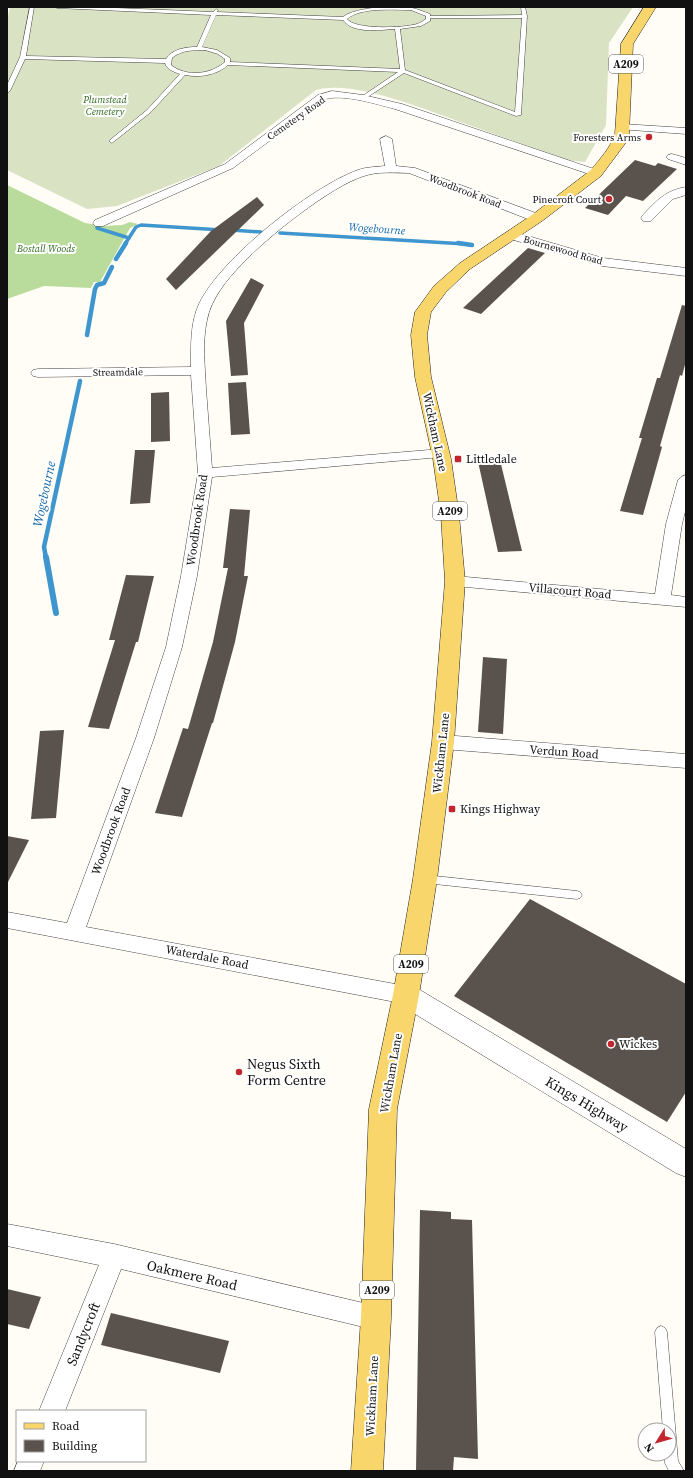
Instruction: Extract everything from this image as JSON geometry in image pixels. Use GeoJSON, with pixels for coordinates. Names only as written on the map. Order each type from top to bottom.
{"type":"FeatureCollection","features":[{"type":"Feature","properties":{"kind":"main road","name":"A209"},"geometry":{"type":"LineString","coordinates":[[622,127],[627,44],[650,7]]}},
{"type":"Feature","properties":{"kind":"main road","name":"Wickham Lane"},"geometry":{"type":"LineString","coordinates":[[367,1471],[376,1318],[383,1109],[388,1075],[406,995],[425,879],[443,742],[455,581],[450,515],[441,453],[423,377],[419,335],[424,312],[440,289],[465,266],[537,218],[596,173],[620,142],[622,127]]}},
{"type":"Feature","properties":{"kind":"street","name":"Cemetery Road"},"geometry":{"type":"LineString","coordinates":[[99,223],[229,166],[322,97],[332,94],[363,98],[398,106],[596,173]]}},
{"type":"Feature","properties":{"kind":"street"},"geometry":{"type":"LineString","coordinates":[[622,127],[686,132]]}},
{"type":"Feature","properties":{"kind":"street"},"geometry":{"type":"LineString","coordinates":[[386,139],[391,169]]}},
{"type":"Feature","properties":{"kind":"street"},"geometry":{"type":"LineString","coordinates":[[672,157],[686,162]]}},
{"type":"Feature","properties":{"kind":"street","name":"Woodbrook Road"},"geometry":{"type":"LineString","coordinates":[[74,932],[145,738],[174,647],[189,576],[205,473],[198,371],[198,340],[200,320],[205,304],[213,291],[237,261],[270,232],[312,200],[346,179],[363,172],[391,169],[411,170],[537,218]]}},
{"type":"Feature","properties":{"kind":"street"},"geometry":{"type":"LineString","coordinates":[[647,218],[668,196],[673,193],[686,191]]}},
{"type":"Feature","properties":{"kind":"street","name":"Bournewood Road"},"geometry":{"type":"LineString","coordinates":[[511,234],[602,262],[686,272]]}},
{"type":"Feature","properties":{"kind":"street","name":"Streamdale"},"geometry":{"type":"LineString","coordinates":[[38,373],[198,371]]}},
{"type":"Feature","properties":{"kind":"street"},"geometry":{"type":"LineString","coordinates":[[205,473],[441,453]]}},
{"type":"Feature","properties":{"kind":"street"},"geometry":{"type":"LineString","coordinates":[[662,600],[674,524],[686,480]]}},
{"type":"Feature","properties":{"kind":"street","name":"Villacourt Road"},"geometry":{"type":"LineString","coordinates":[[455,581],[686,602]]}},
{"type":"Feature","properties":{"kind":"street","name":"Verdun Road"},"geometry":{"type":"LineString","coordinates":[[443,742],[686,761]]}},
{"type":"Feature","properties":{"kind":"street","name":"Waterdale Road"},"geometry":{"type":"LineString","coordinates":[[7,920],[406,995]]}},
{"type":"Feature","properties":{"kind":"street","name":"Kings Highway"},"geometry":{"type":"LineString","coordinates":[[406,995],[686,1164]]}},
{"type":"Feature","properties":{"kind":"street","name":"Oakmere Road"},"geometry":{"type":"LineString","coordinates":[[7,1235],[114,1256],[376,1318]]}},
{"type":"Feature","properties":{"kind":"street","name":"Sandycroft"},"geometry":{"type":"LineString","coordinates":[[52,1410],[114,1256]]}},
{"type":"Feature","properties":{"kind":"lane"},"geometry":{"type":"LineString","coordinates":[[7,91],[23,57],[32,7]]}},
{"type":"Feature","properties":{"kind":"lane"},"geometry":{"type":"LineString","coordinates":[[57,7],[344,19],[346,16],[356,12],[392,8],[419,10],[424,12],[429,18]]}},
{"type":"Feature","properties":{"kind":"lane"},"geometry":{"type":"LineString","coordinates":[[199,49],[217,7]]}},
{"type":"Feature","properties":{"kind":"lane"},"geometry":{"type":"LineString","coordinates":[[167,61],[171,68],[184,73],[198,74],[219,70],[228,63],[403,71],[518,115],[525,16],[523,7]]}},
{"type":"Feature","properties":{"kind":"lane"},"geometry":{"type":"LineString","coordinates":[[344,19],[347,24],[355,27],[397,27],[419,25],[429,18],[525,16]]}},
{"type":"Feature","properties":{"kind":"lane"},"geometry":{"type":"LineString","coordinates":[[397,27],[403,71]]}},
{"type":"Feature","properties":{"kind":"lane"},"geometry":{"type":"LineString","coordinates":[[23,57],[167,61],[174,54],[185,50],[199,49],[218,51],[228,58],[228,63]]}},
{"type":"Feature","properties":{"kind":"lane"},"geometry":{"type":"LineString","coordinates":[[363,98],[403,71]]}},
{"type":"Feature","properties":{"kind":"lane"},"geometry":{"type":"LineString","coordinates":[[112,141],[149,111],[184,73]]}},
{"type":"Feature","properties":{"kind":"lane"},"geometry":{"type":"LineString","coordinates":[[425,879],[577,894]]}},
{"type":"Feature","properties":{"kind":"lane"},"geometry":{"type":"LineString","coordinates":[[661,1332],[672,1463],[678,1471]]}},
{"type":"Feature","properties":{"kind":"green space","name":"Plumstead Cemetery"},"geometry":{"type":"Polygon","coordinates":[[[10,7],[633,7],[609,43],[606,125],[585,162],[566,160],[391,98],[370,92],[332,88],[316,90],[219,166],[117,206],[87,209],[7,170],[7,21],[10,7]]]}},
{"type":"Feature","properties":{"kind":"green space","name":"Bostall Woods"},"geometry":{"type":"Polygon","coordinates":[[[7,185],[85,223],[105,226],[122,225],[130,222],[138,224],[130,228],[100,282],[94,282],[91,288],[44,286],[7,299],[7,185]]]}},
{"type":"Feature","properties":{"kind":"building"},"geometry":{"type":"Polygon","coordinates":[[[635,160],[655,166],[658,163],[677,169],[643,201],[626,196],[608,215],[585,208],[635,160]]]}},
{"type":"Feature","properties":{"kind":"building"},"geometry":{"type":"Polygon","coordinates":[[[257,197],[264,205],[176,290],[166,279],[211,231],[257,197]]]}},
{"type":"Feature","properties":{"kind":"building"},"geometry":{"type":"Polygon","coordinates":[[[528,248],[545,253],[481,314],[463,308],[528,248]]]}},
{"type":"Feature","properties":{"kind":"building"},"geometry":{"type":"Polygon","coordinates":[[[251,278],[264,285],[244,323],[248,375],[231,376],[226,321],[251,278]]]}},
{"type":"Feature","properties":{"kind":"building"},"geometry":{"type":"Polygon","coordinates":[[[682,305],[686,306],[686,361],[682,376],[680,375],[660,446],[662,447],[643,515],[620,511],[642,438],[639,438],[657,378],[660,378],[682,305]]]}},
{"type":"Feature","properties":{"kind":"building"},"geometry":{"type":"Polygon","coordinates":[[[246,382],[250,434],[231,435],[228,383],[246,382]]]}},
{"type":"Feature","properties":{"kind":"building"},"geometry":{"type":"Polygon","coordinates":[[[169,392],[170,441],[151,442],[151,393],[169,392]]]}},
{"type":"Feature","properties":{"kind":"building"},"geometry":{"type":"Polygon","coordinates":[[[135,450],[155,450],[150,503],[130,504],[135,450]]]}},
{"type":"Feature","properties":{"kind":"building"},"geometry":{"type":"Polygon","coordinates":[[[499,456],[522,551],[498,552],[477,457],[499,456]]]}},
{"type":"Feature","properties":{"kind":"building"},"geometry":{"type":"Polygon","coordinates":[[[230,509],[250,510],[244,576],[248,576],[235,642],[213,723],[182,817],[155,813],[183,728],[188,729],[213,642],[228,568],[223,568],[230,509]]]}},
{"type":"Feature","properties":{"kind":"building"},"geometry":{"type":"Polygon","coordinates":[[[126,575],[154,576],[138,642],[136,642],[109,729],[88,727],[115,640],[109,640],[126,575]]]}},
{"type":"Feature","properties":{"kind":"building"},"geometry":{"type":"Polygon","coordinates":[[[483,657],[507,659],[503,734],[478,732],[483,657]]]}},
{"type":"Feature","properties":{"kind":"building"},"geometry":{"type":"Polygon","coordinates":[[[64,730],[56,818],[31,819],[40,731],[64,730]]]}},
{"type":"Feature","properties":{"kind":"building"},"geometry":{"type":"Polygon","coordinates":[[[7,836],[29,840],[7,884],[7,836]]]}},
{"type":"Feature","properties":{"kind":"building","name":"Wickes"},"geometry":{"type":"Polygon","coordinates":[[[530,899],[686,984],[686,1092],[667,1122],[454,996],[530,899]]]}},
{"type":"Feature","properties":{"kind":"building"},"geometry":{"type":"Polygon","coordinates":[[[420,1210],[451,1212],[451,1219],[472,1220],[478,1459],[454,1457],[453,1471],[416,1471],[420,1210]]]}},
{"type":"Feature","properties":{"kind":"building"},"geometry":{"type":"Polygon","coordinates":[[[7,1289],[41,1297],[29,1329],[7,1324],[7,1289]]]}},
{"type":"Feature","properties":{"kind":"building"},"geometry":{"type":"Polygon","coordinates":[[[111,1313],[229,1341],[220,1373],[101,1345],[111,1313]]]}},
{"type":"Feature","properties":{"kind":"waterway","name":"Wogebourne"},"geometry":{"type":"LineString","coordinates":[[129,238],[136,227],[141,225],[222,230]]}},
{"type":"Feature","properties":{"kind":"waterway"},"geometry":{"type":"LineString","coordinates":[[97,228],[129,238]]}},
{"type":"Feature","properties":{"kind":"waterway","name":"Wogebourne"},"geometry":{"type":"LineString","coordinates":[[231,230],[261,232]]}},
{"type":"Feature","properties":{"kind":"waterway","name":"Wogebourne"},"geometry":{"type":"LineString","coordinates":[[280,233],[464,244]]}},
{"type":"Feature","properties":{"kind":"waterway","name":"Wogebourne"},"geometry":{"type":"LineString","coordinates":[[125,244],[129,238]]}},
{"type":"Feature","properties":{"kind":"waterway","name":"Wogebourne"},"geometry":{"type":"LineString","coordinates":[[116,259],[126,243]]}},
{"type":"Feature","properties":{"kind":"waterway","name":"Wogebourne"},"geometry":{"type":"LineString","coordinates":[[458,243],[464,244]]}},
{"type":"Feature","properties":{"kind":"waterway","name":"Wogebourne"},"geometry":{"type":"LineString","coordinates":[[464,244],[472,245]]}},
{"type":"Feature","properties":{"kind":"waterway","name":"Wogebourne"},"geometry":{"type":"LineString","coordinates":[[87,335],[95,289],[97,285],[104,283],[112,267]]}},
{"type":"Feature","properties":{"kind":"waterway","name":"Wogebourne"},"geometry":{"type":"LineString","coordinates":[[46,558],[44,547],[80,381]]}},
{"type":"Feature","properties":{"kind":"waterway","name":"Wogebourne"},"geometry":{"type":"LineString","coordinates":[[46,557],[56,613]]}},
{"type":"Feature","properties":{"kind":"place","name":"Foresters Arms"},"geometry":{"type":"Point","coordinates":[649,137]}},
{"type":"Feature","properties":{"kind":"place","name":"Pinecroft Court"},"geometry":{"type":"Point","coordinates":[609,199]}},
{"type":"Feature","properties":{"kind":"place","name":"Littledale"},"geometry":{"type":"Point","coordinates":[458,459]}},
{"type":"Feature","properties":{"kind":"place","name":"Kings Highway"},"geometry":{"type":"Point","coordinates":[452,809]}},
{"type":"Feature","properties":{"kind":"place","name":"Wickes"},"geometry":{"type":"Point","coordinates":[611,1044]}},
{"type":"Feature","properties":{"kind":"place","name":"Negus Sixth Form Centre"},"geometry":{"type":"Point","coordinates":[239,1072]}}]}
